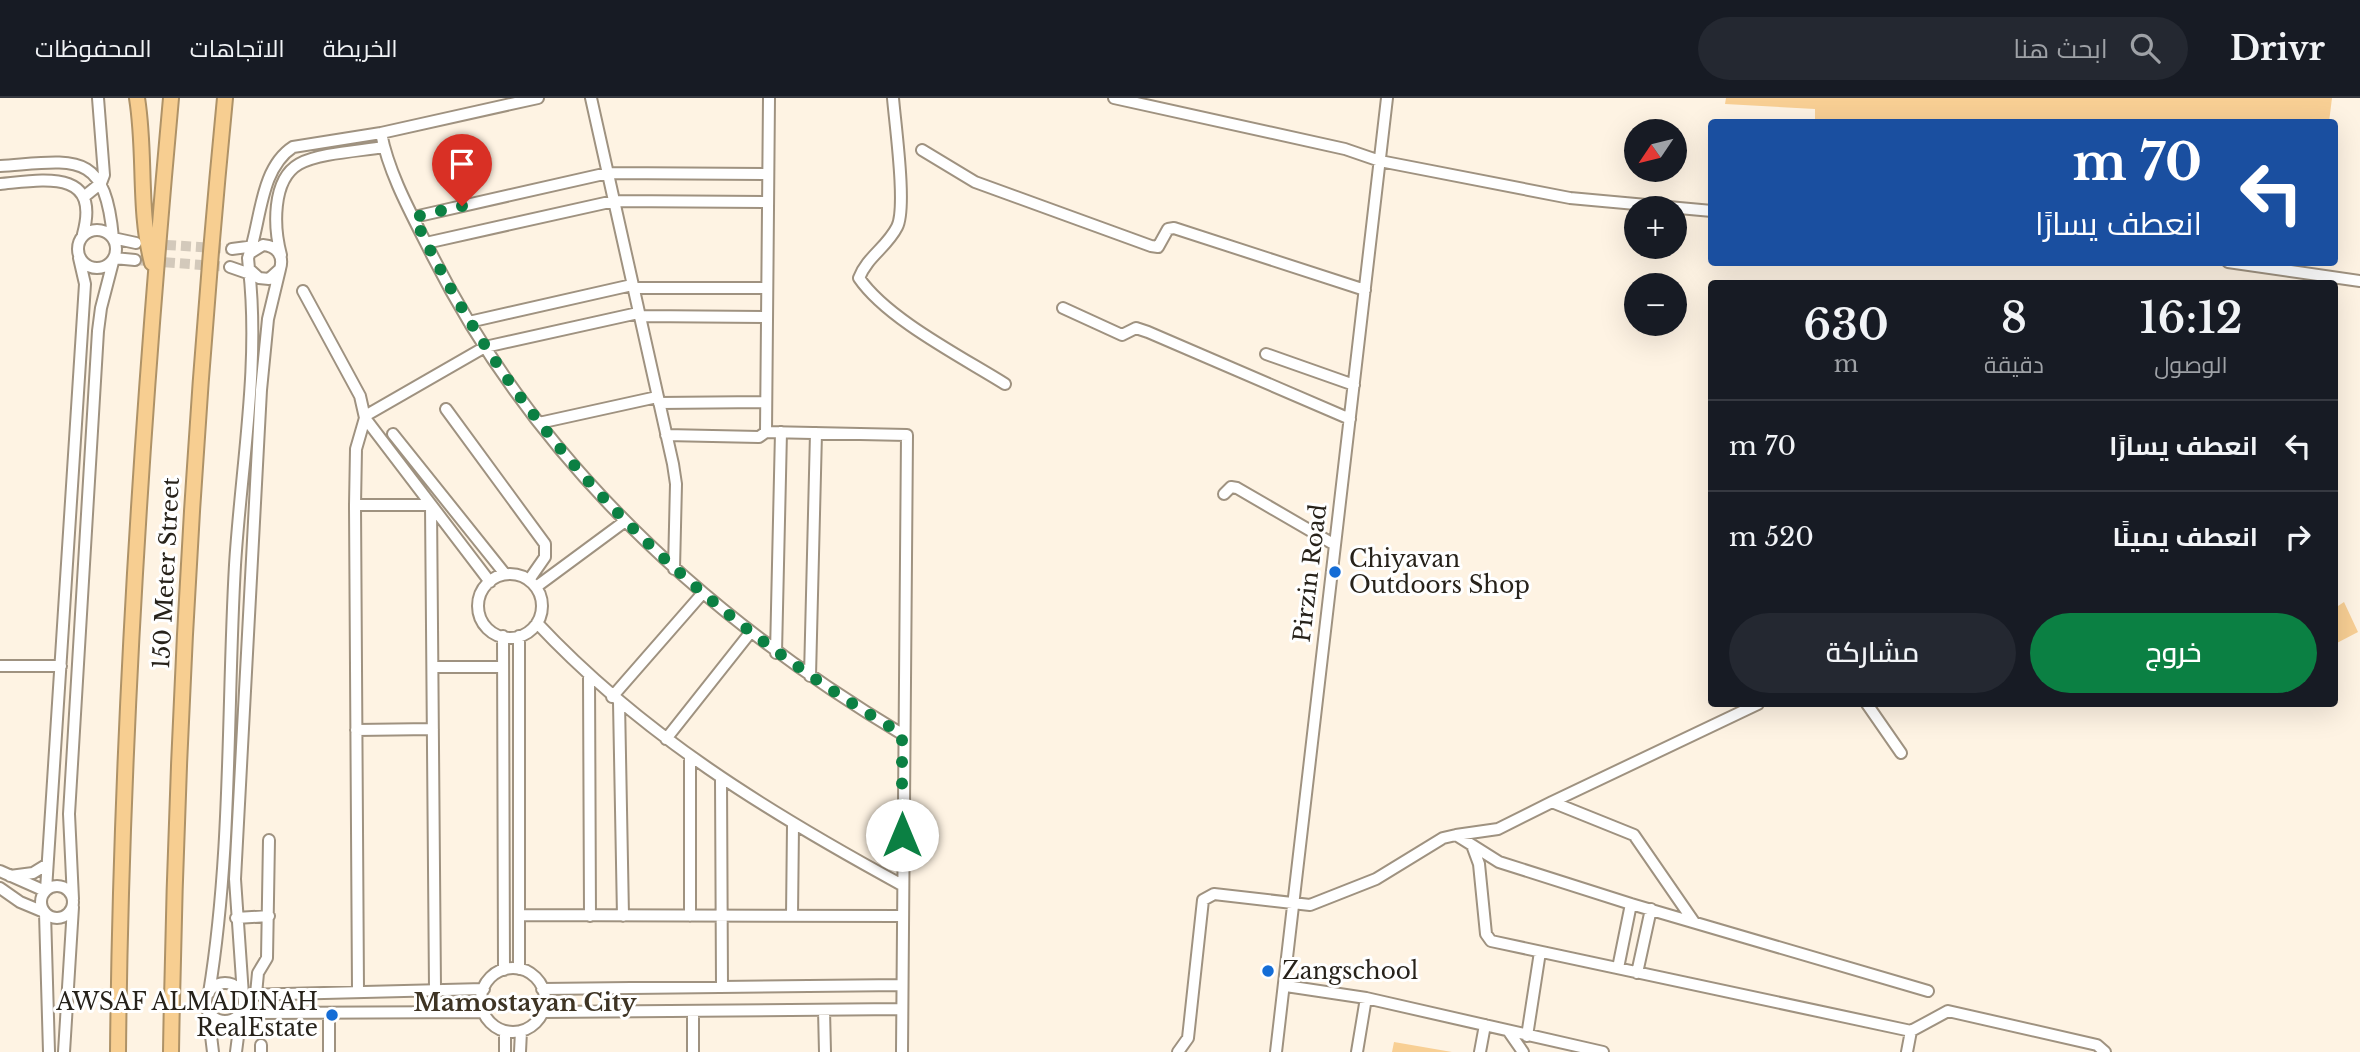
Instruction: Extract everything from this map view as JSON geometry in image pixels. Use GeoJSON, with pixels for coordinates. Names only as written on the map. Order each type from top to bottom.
{"type":"FeatureCollection","features":[{"type":"Feature","properties":{"kind":"highway"},"geometry":{"type":"LineString","coordinates":[[136,98],[144,178],[144,234],[154,272]]}},
{"type":"Feature","properties":{"kind":"highway","name":"150 Meter Street"},"geometry":{"type":"LineString","coordinates":[[118,1052],[134,563],[154,272],[171,98]]}},
{"type":"Feature","properties":{"kind":"highway","name":"150 Meter Street"},"geometry":{"type":"LineString","coordinates":[[171,1052],[181,708],[195,452],[225,98]]}},
{"type":"Feature","properties":{"kind":"street"},"geometry":{"type":"LineString","coordinates":[[85,196],[101,183],[105,168],[99,98]]}},
{"type":"Feature","properties":{"kind":"street"},"geometry":{"type":"LineString","coordinates":[[213,1052],[207,1008],[221,878],[235,564],[252,331],[251,273],[253,249],[272,172],[285,153],[304,143],[381,133],[538,98]]}},
{"type":"Feature","properties":{"kind":"street"},"geometry":{"type":"LineString","coordinates":[[591,98],[676,484],[674,569]]}},
{"type":"Feature","properties":{"kind":"street"},"geometry":{"type":"LineString","coordinates":[[766,432],[769,98]]}},
{"type":"Feature","properties":{"kind":"street"},"geometry":{"type":"LineString","coordinates":[[893,98],[899,168],[898,225],[865,264],[859,278],[870,294],[891,310],[1005,383]]}},
{"type":"Feature","properties":{"kind":"street"},"geometry":{"type":"LineString","coordinates":[[1114,98],[1345,149],[1380,161],[1570,198],[1708,211]]}},
{"type":"Feature","properties":{"kind":"street","name":"Pirzin Road"},"geometry":{"type":"LineString","coordinates":[[1276,1052],[1286,986],[1292,904],[1387,98]]}},
{"type":"Feature","properties":{"kind":"street"},"geometry":{"type":"LineString","coordinates":[[381,133],[384,148],[426,243],[485,348],[539,423],[624,522],[702,594],[776,653],[902,734]]}},
{"type":"Feature","properties":{"kind":"street"},"geometry":{"type":"LineString","coordinates":[[236,1052],[243,995],[235,879],[261,390],[268,319],[281,263],[277,241],[277,208],[283,185],[292,169],[309,160],[384,148]]}},
{"type":"Feature","properties":{"kind":"street"},"geometry":{"type":"LineString","coordinates":[[922,149],[975,182],[1151,246],[1158,247],[1168,229],[1174,228],[1365,290]]}},
{"type":"Feature","properties":{"kind":"street"},"geometry":{"type":"LineString","coordinates":[[0,166],[67,162],[86,168],[101,183],[110,207],[113,238],[114,258],[101,308],[97,344],[69,814],[73,903],[64,1052]]}},
{"type":"Feature","properties":{"kind":"street"},"geometry":{"type":"LineString","coordinates":[[414,217],[608,173],[768,174]]}},
{"type":"Feature","properties":{"kind":"street"},"geometry":{"type":"LineString","coordinates":[[0,184],[61,181],[85,196],[88,215],[78,243],[85,284],[46,890],[41,904],[44,913],[49,1052]]}},
{"type":"Feature","properties":{"kind":"street"},"geometry":{"type":"LineString","coordinates":[[426,243],[614,201],[768,202]]}},
{"type":"Feature","properties":{"kind":"street"},"geometry":{"type":"LineString","coordinates":[[83,234],[99,230],[113,238],[136,243]]}},
{"type":"Feature","properties":{"kind":"street"},"geometry":{"type":"LineString","coordinates":[[232,249],[253,249],[269,245],[281,263]]}},
{"type":"Feature","properties":{"kind":"street"},"geometry":{"type":"LineString","coordinates":[[79,258],[95,268],[107,265],[114,258]]}},
{"type":"Feature","properties":{"kind":"street"},"geometry":{"type":"LineString","coordinates":[[114,258],[135,260]]}},
{"type":"Feature","properties":{"kind":"street"},"geometry":{"type":"LineString","coordinates":[[230,267],[269,279],[281,263]]}},
{"type":"Feature","properties":{"kind":"street"},"geometry":{"type":"LineString","coordinates":[[2256,266],[2360,281]]}},
{"type":"Feature","properties":{"kind":"street"},"geometry":{"type":"LineString","coordinates":[[469,322],[632,286],[767,288]]}},
{"type":"Feature","properties":{"kind":"street"},"geometry":{"type":"LineString","coordinates":[[303,291],[360,396],[365,417],[490,582]]}},
{"type":"Feature","properties":{"kind":"street"},"geometry":{"type":"LineString","coordinates":[[1062,309],[1122,335],[1136,328],[1148,332],[1350,419]]}},
{"type":"Feature","properties":{"kind":"street"},"geometry":{"type":"LineString","coordinates":[[358,990],[355,505],[356,449],[365,417],[485,348],[639,315],[767,317]]}},
{"type":"Feature","properties":{"kind":"street"},"geometry":{"type":"LineString","coordinates":[[1266,354],[1354,386]]}},
{"type":"Feature","properties":{"kind":"street"},"geometry":{"type":"LineString","coordinates":[[539,423],[658,400],[766,402]]}},
{"type":"Feature","properties":{"kind":"street"},"geometry":{"type":"LineString","coordinates":[[446,409],[544,544],[545,558],[533,584],[542,606],[537,623],[519,636],[503,636],[488,628],[480,615],[480,596],[490,582],[505,574]]}},
{"type":"Feature","properties":{"kind":"street"},"geometry":{"type":"LineString","coordinates":[[666,435],[759,436],[766,432],[907,435],[902,734],[902,1052]]}},
{"type":"Feature","properties":{"kind":"street"},"geometry":{"type":"LineString","coordinates":[[776,653],[781,432]]}},
{"type":"Feature","properties":{"kind":"street"},"geometry":{"type":"LineString","coordinates":[[810,676],[817,433]]}},
{"type":"Feature","properties":{"kind":"street"},"geometry":{"type":"LineString","coordinates":[[393,434],[505,574],[533,584]]}},
{"type":"Feature","properties":{"kind":"street"},"geometry":{"type":"LineString","coordinates":[[1224,494],[1231,487],[1237,488],[1335,545]]}},
{"type":"Feature","properties":{"kind":"street"},"geometry":{"type":"LineString","coordinates":[[355,505],[431,505]]}},
{"type":"Feature","properties":{"kind":"street"},"geometry":{"type":"LineString","coordinates":[[431,505],[435,989]]}},
{"type":"Feature","properties":{"kind":"street"},"geometry":{"type":"LineString","coordinates":[[533,584],[624,522]]}},
{"type":"Feature","properties":{"kind":"street"},"geometry":{"type":"LineString","coordinates":[[623,916],[616,699],[702,594]]}},
{"type":"Feature","properties":{"kind":"street"},"geometry":{"type":"LineString","coordinates":[[537,623],[616,699],[690,758],[793,825],[902,885]]}},
{"type":"Feature","properties":{"kind":"street"},"geometry":{"type":"LineString","coordinates":[[666,739],[750,633]]}},
{"type":"Feature","properties":{"kind":"street"},"geometry":{"type":"LineString","coordinates":[[503,636],[504,970]]}},
{"type":"Feature","properties":{"kind":"street"},"geometry":{"type":"LineString","coordinates":[[519,636],[519,969]]}},
{"type":"Feature","properties":{"kind":"street"},"geometry":{"type":"LineString","coordinates":[[0,666],[61,666]]}},
{"type":"Feature","properties":{"kind":"street"},"geometry":{"type":"LineString","coordinates":[[433,667],[503,667]]}},
{"type":"Feature","properties":{"kind":"street"},"geometry":{"type":"LineString","coordinates":[[589,675],[590,916]]}},
{"type":"Feature","properties":{"kind":"street"},"geometry":{"type":"LineString","coordinates":[[1178,1052],[1188,1038],[1203,900],[1214,894],[1310,905],[1376,878],[1443,838],[1498,829],[1752,707]]}},
{"type":"Feature","properties":{"kind":"street"},"geometry":{"type":"LineString","coordinates":[[1869,707],[1901,753]]}},
{"type":"Feature","properties":{"kind":"street"},"geometry":{"type":"LineString","coordinates":[[356,730],[433,729]]}},
{"type":"Feature","properties":{"kind":"street"},"geometry":{"type":"LineString","coordinates":[[690,758],[690,916]]}},
{"type":"Feature","properties":{"kind":"street"},"geometry":{"type":"LineString","coordinates":[[721,779],[722,987]]}},
{"type":"Feature","properties":{"kind":"street"},"geometry":{"type":"LineString","coordinates":[[1552,802],[1634,835],[1694,922]]}},
{"type":"Feature","properties":{"kind":"street"},"geometry":{"type":"LineString","coordinates":[[792,916],[793,825]]}},
{"type":"Feature","properties":{"kind":"street"},"geometry":{"type":"LineString","coordinates":[[1456,835],[1499,862],[1631,904],[1928,990]]}},
{"type":"Feature","properties":{"kind":"street"},"geometry":{"type":"LineString","coordinates":[[256,994],[258,973],[267,958],[269,840]]}},
{"type":"Feature","properties":{"kind":"street"},"geometry":{"type":"LineString","coordinates":[[1472,845],[1479,864],[1486,934],[1492,941],[1911,1031],[1948,1012],[2097,1045],[2105,1052]]}},
{"type":"Feature","properties":{"kind":"street"},"geometry":{"type":"LineString","coordinates":[[4,873],[33,873],[47,865]]}},
{"type":"Feature","properties":{"kind":"street"},"geometry":{"type":"LineString","coordinates":[[4,873],[46,890],[55,886],[65,888],[73,903]]}},
{"type":"Feature","properties":{"kind":"street"},"geometry":{"type":"LineString","coordinates":[[0,888],[20,902],[53,918],[63,918],[73,903]]}},
{"type":"Feature","properties":{"kind":"street"},"geometry":{"type":"LineString","coordinates":[[1618,968],[1631,904]]}},
{"type":"Feature","properties":{"kind":"street"},"geometry":{"type":"LineString","coordinates":[[1637,972],[1651,909]]}},
{"type":"Feature","properties":{"kind":"street"},"geometry":{"type":"LineString","coordinates":[[520,915],[902,916]]}},
{"type":"Feature","properties":{"kind":"street"},"geometry":{"type":"LineString","coordinates":[[236,918],[269,916]]}},
{"type":"Feature","properties":{"kind":"street"},"geometry":{"type":"LineString","coordinates":[[1527,1036],[1539,952]]}},
{"type":"Feature","properties":{"kind":"street"},"geometry":{"type":"LineString","coordinates":[[519,969],[531,974],[542,989],[542,1012],[533,1025],[521,1031],[505,1031],[493,1025],[484,1013],[484,989],[490,979],[504,970],[519,969]]}},
{"type":"Feature","properties":{"kind":"street"},"geometry":{"type":"LineString","coordinates":[[209,993],[223,984],[235,986],[243,995]]}},
{"type":"Feature","properties":{"kind":"street"},"geometry":{"type":"LineString","coordinates":[[542,989],[902,985]]}},
{"type":"Feature","properties":{"kind":"street"},"geometry":{"type":"LineString","coordinates":[[1286,986],[1366,998],[1603,1052]]}},
{"type":"Feature","properties":{"kind":"street"},"geometry":{"type":"LineString","coordinates":[[243,995],[358,990],[484,989]]}},
{"type":"Feature","properties":{"kind":"street"},"geometry":{"type":"LineString","coordinates":[[1357,1052],[1366,998]]}},
{"type":"Feature","properties":{"kind":"street"},"geometry":{"type":"LineString","coordinates":[[207,1008],[214,1018],[226,1021],[241,1013],[484,1013]]}},
{"type":"Feature","properties":{"kind":"street"},"geometry":{"type":"LineString","coordinates":[[542,1012],[902,1009]]}},
{"type":"Feature","properties":{"kind":"street"},"geometry":{"type":"LineString","coordinates":[[824,1010],[825,1052]]}},
{"type":"Feature","properties":{"kind":"street"},"geometry":{"type":"LineString","coordinates":[[693,1011],[693,1052]]}},
{"type":"Feature","properties":{"kind":"street"},"geometry":{"type":"LineString","coordinates":[[329,1013],[329,1052]]}},
{"type":"Feature","properties":{"kind":"street"},"geometry":{"type":"LineString","coordinates":[[1480,1052],[1485,1025]]}},
{"type":"Feature","properties":{"kind":"street"},"geometry":{"type":"LineString","coordinates":[[505,1031],[505,1052]]}},
{"type":"Feature","properties":{"kind":"street"},"geometry":{"type":"LineString","coordinates":[[520,1052],[521,1031]]}},
{"type":"Feature","properties":{"kind":"street"},"geometry":{"type":"LineString","coordinates":[[1907,1052],[1911,1031]]}},
{"type":"Feature","properties":{"kind":"street"},"geometry":{"type":"LineString","coordinates":[[1509,1032],[1523,1052]]}},
{"type":"Feature","properties":{"kind":"shaded area"},"geometry":{"type":"Polygon","coordinates":[[[1726,98],[2332,98],[2329,119],[1815,119],[1815,109],[1725,104],[1726,98]]]}},
{"type":"Feature","properties":{"kind":"shaded area"},"geometry":{"type":"Polygon","coordinates":[[[2344,602],[2358,632],[2338,642],[2338,606],[2344,602]]]}},
{"type":"Feature","properties":{"kind":"shaded area"},"geometry":{"type":"Polygon","coordinates":[[[1394,1042],[1452,1052],[1392,1052],[1394,1042]]]}},
{"type":"Feature","properties":{"kind":"tunnel"},"geometry":{"type":"LineString","coordinates":[[151,244],[232,249]]}},
{"type":"Feature","properties":{"kind":"tunnel"},"geometry":{"type":"LineString","coordinates":[[135,260],[230,267]]}},
{"type":"Feature","properties":{"kind":"place","name":"Chiyavan Outdoors Shop"},"geometry":{"type":"Point","coordinates":[1335,572]}},
{"type":"Feature","properties":{"kind":"place","name":"Zangschool"},"geometry":{"type":"Point","coordinates":[1268,971]}},
{"type":"Feature","properties":{"kind":"place","name":"AWSAF ALMADINAH RealEstate"},"geometry":{"type":"Point","coordinates":[332,1015]}},
{"type":"Feature","properties":{"kind":"district","name":"Mamostayan City"},"geometry":{"type":"Point","coordinates":[525,1003]}},
{"type":"Feature","properties":{"kind":"route"},"geometry":{"type":"LineString","coordinates":[[462,206],[414,217],[444,279],[499,370],[587,482],[624,522],[674,569],[779,655],[902,734],[902,835]]}}]}
